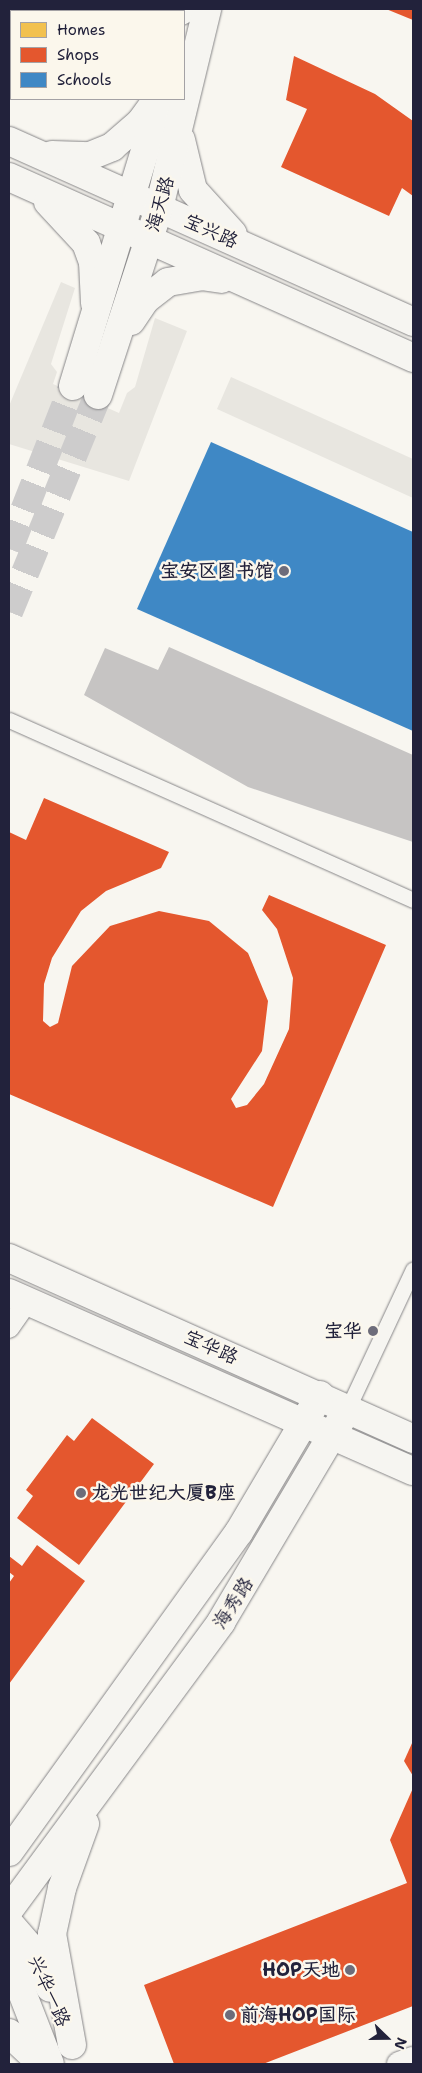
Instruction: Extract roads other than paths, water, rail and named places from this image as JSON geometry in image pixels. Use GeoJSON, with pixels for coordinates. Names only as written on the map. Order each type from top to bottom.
{"type":"FeatureCollection","features":[{"type":"Feature","properties":{"kind":"main road","name":"海天路"},"geometry":{"type":"LineString","coordinates":[[161,100],[125,229],[92,330],[86,391],[119,338],[159,208],[180,129],[207,9]]}},
{"type":"Feature","properties":{"kind":"main road"},"geometry":{"type":"LineString","coordinates":[[42,155],[90,156],[112,148],[140,123],[156,100]]}},
{"type":"Feature","properties":{"kind":"main road"},"geometry":{"type":"LineString","coordinates":[[180,129],[193,190],[212,215],[249,249]]}},
{"type":"Feature","properties":{"kind":"main road","name":"宝兴路"},"geometry":{"type":"LineString","coordinates":[[9,141],[413,322]]}},
{"type":"Feature","properties":{"kind":"main road"},"geometry":{"type":"LineString","coordinates":[[20,182],[86,243],[97,288],[92,330]]}},
{"type":"Feature","properties":{"kind":"main road","name":"宝兴路"},"geometry":{"type":"LineString","coordinates":[[20,182],[413,358]]}},
{"type":"Feature","properties":{"kind":"main road"},"geometry":{"type":"LineString","coordinates":[[119,338],[146,300],[168,282],[201,276],[239,280]]}},
{"type":"Feature","properties":{"kind":"main road","name":"宝华路"},"geometry":{"type":"LineString","coordinates":[[9,1258],[320,1395],[413,1439]]}},
{"type":"Feature","properties":{"kind":"main road","name":"宝华路"},"geometry":{"type":"LineString","coordinates":[[18,1297],[306,1422],[413,1471]]}},
{"type":"Feature","properties":{"kind":"main road","name":"海秀路"},"geometry":{"type":"LineString","coordinates":[[9,1852],[142,1673],[239,1532],[306,1422],[320,1395]]}},
{"type":"Feature","properties":{"kind":"main road","name":"海秀路"},"geometry":{"type":"LineString","coordinates":[[9,1910],[98,1793],[169,1695],[258,1565],[348,1408]]}},
{"type":"Feature","properties":{"kind":"main road"},"geometry":{"type":"LineString","coordinates":[[142,1673],[154,1666],[165,1668],[173,1683],[169,1695]]}},
{"type":"Feature","properties":{"kind":"main road"},"geometry":{"type":"LineString","coordinates":[[76,2055],[52,1934],[62,1888],[98,1793]]}},
{"type":"Feature","properties":{"kind":"main road","name":"兴华一路"},"geometry":{"type":"LineString","coordinates":[[9,1923],[41,1965],[76,2055]]}},
{"type":"Feature","properties":{"kind":"main road","name":"兴华一路"},"geometry":{"type":"LineString","coordinates":[[9,1942],[16,1978],[50,2064]]}},
{"type":"Feature","properties":{"kind":"main road"},"geometry":{"type":"LineString","coordinates":[[9,2033],[42,2064]]}},
{"type":"Feature","properties":{"kind":"street"},"geometry":{"type":"LineString","coordinates":[[9,720],[413,900]]}},
{"type":"Feature","properties":{"kind":"street","name":"海秀路"},"geometry":{"type":"LineString","coordinates":[[348,1408],[413,1268]]}},
{"type":"Feature","properties":{"kind":"street"},"geometry":{"type":"LineString","coordinates":[[9,1328],[18,1297]]}},
{"type":"Feature","properties":{"kind":"street"},"geometry":{"type":"LineString","coordinates":[[399,2064],[413,2059]]}},
{"type":"Feature","properties":{"kind":"tunnel"},"geometry":{"type":"LineString","coordinates":[[9,549],[73,386]]}},
{"type":"Feature","properties":{"kind":"tunnel"},"geometry":{"type":"LineString","coordinates":[[9,612],[98,395]]}},
{"type":"Feature","properties":{"kind":"place","name":"宝安区图书馆"},"geometry":{"type":"Point","coordinates":[284,571]}},
{"type":"Feature","properties":{"kind":"place","name":"宝华"},"geometry":{"type":"Point","coordinates":[373,1331]}},
{"type":"Feature","properties":{"kind":"place","name":"龙光世纪大厦B座"},"geometry":{"type":"Point","coordinates":[81,1493]}},
{"type":"Feature","properties":{"kind":"place","name":"HOP天地"},"geometry":{"type":"Point","coordinates":[350,1970]}},
{"type":"Feature","properties":{"kind":"place","name":"前海HOP国际"},"geometry":{"type":"Point","coordinates":[230,2015]}}]}
